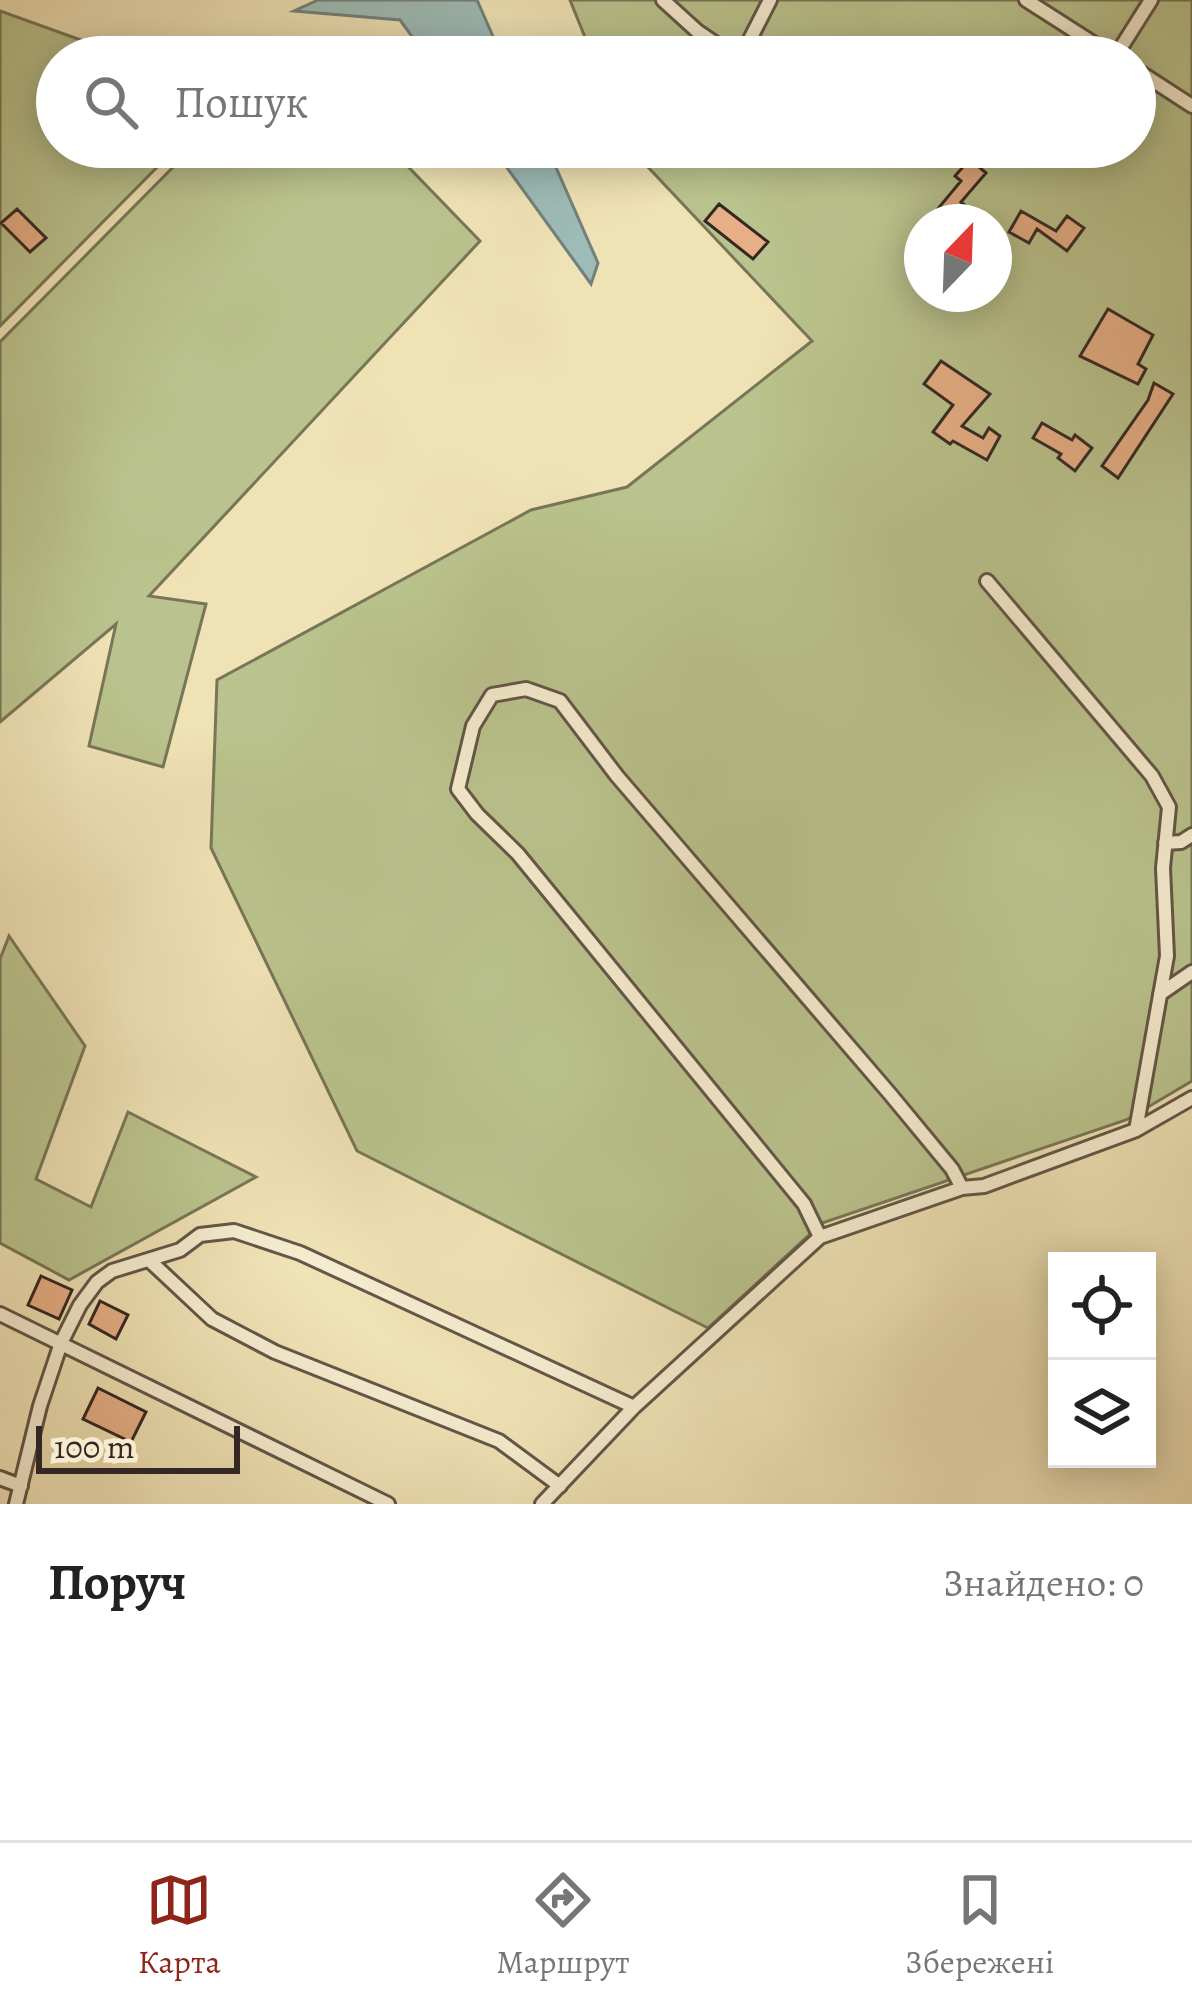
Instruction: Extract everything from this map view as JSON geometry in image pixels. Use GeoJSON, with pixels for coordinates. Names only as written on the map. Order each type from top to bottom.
{"type":"FeatureCollection","features":[{"type":"Feature","properties":{"kind":"street"},"geometry":{"type":"LineString","coordinates":[[663,0],[710,36]]}},
{"type":"Feature","properties":{"kind":"street"},"geometry":{"type":"LineString","coordinates":[[750,36],[770,0]]}},
{"type":"Feature","properties":{"kind":"street"},"geometry":{"type":"LineString","coordinates":[[1026,0],[1082,36]]}},
{"type":"Feature","properties":{"kind":"street"},"geometry":{"type":"LineString","coordinates":[[1128,36],[1150,0]]}},
{"type":"Feature","properties":{"kind":"street"},"geometry":{"type":"LineString","coordinates":[[1156,83],[1192,106]]}},
{"type":"Feature","properties":{"kind":"street"},"geometry":{"type":"LineString","coordinates":[[987,580],[1152,776],[1168,806],[1167,956],[1136,1130]]}},
{"type":"Feature","properties":{"kind":"street"},"geometry":{"type":"LineString","coordinates":[[820,1237],[805,1204],[518,854],[458,789],[473,726],[492,694],[526,689],[560,701],[617,776],[927,1139],[962,1188]]}},
{"type":"Feature","properties":{"kind":"street"},"geometry":{"type":"LineString","coordinates":[[1165,843],[1192,835]]}},
{"type":"Feature","properties":{"kind":"street"},"geometry":{"type":"LineString","coordinates":[[1160,994],[1192,972]]}},
{"type":"Feature","properties":{"kind":"street"},"geometry":{"type":"LineString","coordinates":[[542,1504],[634,1407],[820,1237],[962,1188],[984,1186],[1136,1130],[1192,1098]]}},
{"type":"Feature","properties":{"kind":"street"},"geometry":{"type":"LineString","coordinates":[[16,1504],[40,1406],[80,1305],[112,1271],[180,1250],[200,1235],[234,1231],[300,1253],[634,1407]]}},
{"type":"Feature","properties":{"kind":"street"},"geometry":{"type":"LineString","coordinates":[[150,1261],[212,1319],[275,1352],[500,1441],[560,1486]]}},
{"type":"Feature","properties":{"kind":"street"},"geometry":{"type":"LineString","coordinates":[[0,1314],[388,1504]]}},
{"type":"Feature","properties":{"kind":"street"},"geometry":{"type":"LineString","coordinates":[[0,1478],[21,1486]]}},
{"type":"Feature","properties":{"kind":"green space"},"geometry":{"type":"Polygon","coordinates":[[[570,0],[1192,0],[1192,1081],[1126,1120],[822,1223],[708,1328],[357,1151],[211,848],[217,680],[531,510],[627,487],[812,341],[649,168],[1156,168],[1156,36],[585,36],[570,0]]]}},
{"type":"Feature","properties":{"kind":"green space"},"geometry":{"type":"Polygon","coordinates":[[[0,11],[70,36],[36,36],[36,168],[156,168],[0,326],[0,11]]]}},
{"type":"Feature","properties":{"kind":"green space"},"geometry":{"type":"Polygon","coordinates":[[[172,168],[409,168],[480,241],[149,596],[206,604],[163,767],[89,746],[116,624],[0,722],[0,342],[172,168]]]}},
{"type":"Feature","properties":{"kind":"green space"},"geometry":{"type":"Polygon","coordinates":[[[9,936],[85,1046],[36,1179],[91,1207],[128,1112],[256,1177],[69,1280],[0,1243],[0,959],[9,936]]]}},
{"type":"Feature","properties":{"kind":"water"},"geometry":{"type":"Polygon","coordinates":[[[318,0],[477,0],[493,36],[412,36],[400,20],[294,11],[318,0]]]}},
{"type":"Feature","properties":{"kind":"water"},"geometry":{"type":"Polygon","coordinates":[[[507,168],[556,168],[598,263],[591,284],[507,168]]]}},
{"type":"Feature","properties":{"kind":"building"},"geometry":{"type":"Polygon","coordinates":[[[962,168],[980,168],[986,173],[963,204],[942,204],[961,181],[955,176],[962,168]]]}},
{"type":"Feature","properties":{"kind":"building"},"geometry":{"type":"Polygon","coordinates":[[[719,204],[768,242],[753,259],[705,221],[719,204]]]}},
{"type":"Feature","properties":{"kind":"building"},"geometry":{"type":"Polygon","coordinates":[[[17,209],[46,238],[30,252],[1,223],[17,209]]]}},
{"type":"Feature","properties":{"kind":"building"},"geometry":{"type":"Polygon","coordinates":[[[1021,211],[1056,231],[1067,216],[1084,228],[1067,251],[1037,229],[1029,243],[1012,234],[1021,211]]]}},
{"type":"Feature","properties":{"kind":"building"},"geometry":{"type":"Polygon","coordinates":[[[1108,309],[1153,335],[1138,364],[1146,369],[1138,384],[1080,356],[1108,309]]]}},
{"type":"Feature","properties":{"kind":"building"},"geometry":{"type":"Polygon","coordinates":[[[941,361],[990,394],[962,426],[983,438],[989,428],[1000,436],[987,460],[933,432],[953,405],[924,384],[941,361]]]}},
{"type":"Feature","properties":{"kind":"building"},"geometry":{"type":"Polygon","coordinates":[[[1154,383],[1173,394],[1118,478],[1102,466],[1148,400],[1154,383]]]}},
{"type":"Feature","properties":{"kind":"building"},"geometry":{"type":"Polygon","coordinates":[[[1042,423],[1072,440],[1075,435],[1092,448],[1075,471],[1058,458],[1061,454],[1033,438],[1042,423]]]}},
{"type":"Feature","properties":{"kind":"building"},"geometry":{"type":"Polygon","coordinates":[[[41,1276],[72,1290],[59,1319],[28,1305],[41,1276]]]}},
{"type":"Feature","properties":{"kind":"building"},"geometry":{"type":"Polygon","coordinates":[[[100,1301],[128,1315],[116,1339],[89,1324],[100,1301]]]}},
{"type":"Feature","properties":{"kind":"building"},"geometry":{"type":"Polygon","coordinates":[[[98,1388],[146,1412],[131,1442],[83,1419],[98,1388]]]}}]}
